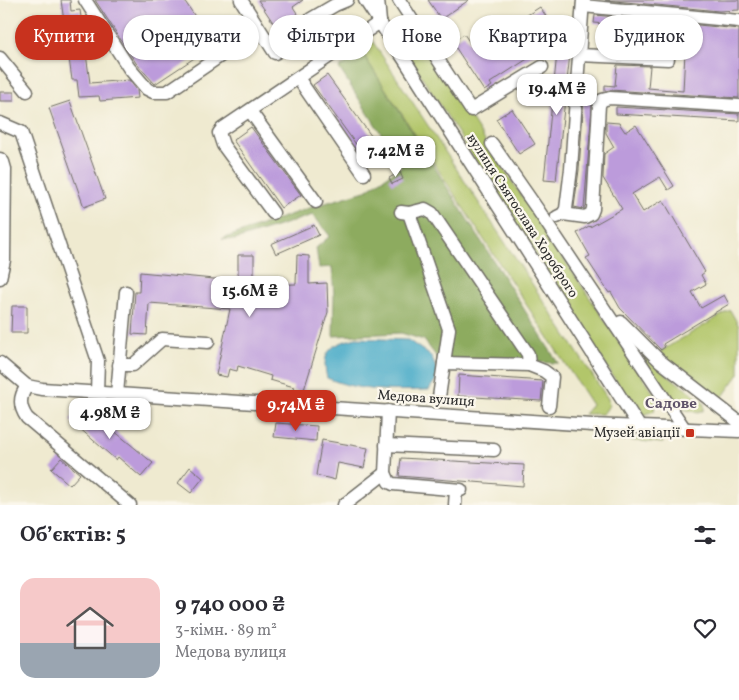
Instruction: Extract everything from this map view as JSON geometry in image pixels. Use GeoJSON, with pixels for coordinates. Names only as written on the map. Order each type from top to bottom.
{"type":"FeatureCollection","features":[{"type":"Feature","properties":{"kind":"street"},"geometry":{"type":"LineString","coordinates":[[85,0],[123,59]]}},
{"type":"Feature","properties":{"kind":"street"},"geometry":{"type":"LineString","coordinates":[[241,0],[275,53],[301,35],[311,19],[347,0]]}},
{"type":"Feature","properties":{"kind":"street","name":"вулиця Святослава Хороброго"},"geometry":{"type":"LineString","coordinates":[[365,0],[639,426]]}},
{"type":"Feature","properties":{"kind":"street","name":"вулиця Святослава Хороброго"},"geometry":{"type":"LineString","coordinates":[[378,0],[380,22]]}},
{"type":"Feature","properties":{"kind":"street"},"geometry":{"type":"LineString","coordinates":[[399,0],[472,110],[542,67]]}},
{"type":"Feature","properties":{"kind":"street"},"geometry":{"type":"LineString","coordinates":[[583,3],[739,21]]}},
{"type":"Feature","properties":{"kind":"street"},"geometry":{"type":"LineString","coordinates":[[273,213],[220,140],[219,133],[222,129],[380,22]]}},
{"type":"Feature","properties":{"kind":"street"},"geometry":{"type":"LineString","coordinates":[[0,58],[27,91]]}},
{"type":"Feature","properties":{"kind":"street"},"geometry":{"type":"LineString","coordinates":[[124,60],[148,89],[153,92],[167,92],[214,60]]}},
{"type":"Feature","properties":{"kind":"street"},"geometry":{"type":"LineString","coordinates":[[563,214],[566,208],[571,169],[579,60]]}},
{"type":"Feature","properties":{"kind":"street"},"geometry":{"type":"LineString","coordinates":[[298,78],[364,174]]}},
{"type":"Feature","properties":{"kind":"street"},"geometry":{"type":"LineString","coordinates":[[546,222],[563,214],[585,217],[591,214],[593,209],[599,105],[602,100],[610,98],[739,106]]}},
{"type":"Feature","properties":{"kind":"street"},"geometry":{"type":"LineString","coordinates":[[250,111],[316,202]]}},
{"type":"Feature","properties":{"kind":"street"},"geometry":{"type":"LineString","coordinates":[[0,123],[21,132],[98,361],[97,392]]}},
{"type":"Feature","properties":{"kind":"street","name":"вулиця Святослава Хороброго"},"geometry":{"type":"LineString","coordinates":[[492,144],[684,428]]}},
{"type":"Feature","properties":{"kind":"street"},"geometry":{"type":"LineString","coordinates":[[0,159],[3,162],[5,178],[4,260],[0,278]]}},
{"type":"Feature","properties":{"kind":"street"},"geometry":{"type":"LineString","coordinates":[[439,397],[449,329],[405,212],[425,209],[432,212],[528,354],[529,365]]}},
{"type":"Feature","properties":{"kind":"street"},"geometry":{"type":"LineString","coordinates":[[117,394],[126,292]]}},
{"type":"Feature","properties":{"kind":"street"},"geometry":{"type":"LineString","coordinates":[[596,297],[660,362],[739,422]]}},
{"type":"Feature","properties":{"kind":"street"},"geometry":{"type":"LineString","coordinates":[[119,365],[132,365],[162,339],[208,342]]}},
{"type":"Feature","properties":{"kind":"street"},"geometry":{"type":"LineString","coordinates":[[0,363],[28,386],[20,400],[26,418],[130,505]]}},
{"type":"Feature","properties":{"kind":"street"},"geometry":{"type":"LineString","coordinates":[[444,363],[529,365],[544,371],[552,377],[549,406]]}},
{"type":"Feature","properties":{"kind":"street","name":"Медова вулиця"},"geometry":{"type":"LineString","coordinates":[[28,386],[42,389],[592,425],[739,431]]}},
{"type":"Feature","properties":{"kind":"street"},"geometry":{"type":"LineString","coordinates":[[388,411],[386,478],[393,484],[458,490],[455,505]]}},
{"type":"Feature","properties":{"kind":"street"},"geometry":{"type":"LineString","coordinates":[[386,445],[494,450]]}},
{"type":"Feature","properties":{"kind":"street"},"geometry":{"type":"LineString","coordinates":[[344,505],[385,473]]}},
{"type":"Feature","properties":{"kind":"green space"},"geometry":{"type":"Polygon","coordinates":[[[373,42],[383,60],[385,60],[608,399],[609,406],[603,414],[584,414],[592,405],[366,60],[373,60],[373,42]]]}},
{"type":"Feature","properties":{"kind":"green space"},"geometry":{"type":"Polygon","coordinates":[[[350,60],[367,60],[558,363],[439,360],[424,340],[401,333],[333,336],[334,296],[332,267],[319,268],[316,248],[330,236],[313,215],[235,240],[222,239],[309,208],[365,191],[402,166],[339,68],[350,60]]]}},
{"type":"Feature","properties":{"kind":"green space"},"geometry":{"type":"Polygon","coordinates":[[[411,60],[434,60],[489,147],[656,397],[654,411],[639,417],[411,60]]]}},
{"type":"Feature","properties":{"kind":"green space"},"geometry":{"type":"Polygon","coordinates":[[[730,310],[739,326],[739,374],[721,399],[659,352],[730,310]]]}},
{"type":"Feature","properties":{"kind":"green space"},"geometry":{"type":"Polygon","coordinates":[[[638,352],[704,403],[704,410],[698,413],[677,407],[638,352]]]}},
{"type":"Feature","properties":{"kind":"green space"},"geometry":{"type":"Polygon","coordinates":[[[613,436],[663,440],[663,443],[612,439],[613,436]]]}},
{"type":"Feature","properties":{"kind":"water"},"geometry":{"type":"Polygon","coordinates":[[[356,338],[408,340],[431,356],[439,375],[429,390],[364,388],[339,383],[327,378],[325,361],[330,350],[340,343],[356,338]]]}},
{"type":"Feature","properties":{"kind":"building"},"geometry":{"type":"Polygon","coordinates":[[[61,0],[70,0],[71,11],[80,10],[81,15],[63,15],[61,0]]]}},
{"type":"Feature","properties":{"kind":"building"},"geometry":{"type":"Polygon","coordinates":[[[95,0],[184,0],[194,15],[123,15],[123,43],[113,28],[113,15],[105,15],[95,0]]]}},
{"type":"Feature","properties":{"kind":"building"},"geometry":{"type":"Polygon","coordinates":[[[258,0],[303,0],[293,7],[298,15],[269,16],[258,0]]]}},
{"type":"Feature","properties":{"kind":"building"},"geometry":{"type":"Polygon","coordinates":[[[428,0],[469,0],[447,15],[438,15],[428,0]]]}},
{"type":"Feature","properties":{"kind":"building"},"geometry":{"type":"Polygon","coordinates":[[[605,0],[739,0],[739,10],[719,11],[605,0]]]}},
{"type":"Feature","properties":{"kind":"building"},"geometry":{"type":"Polygon","coordinates":[[[540,7],[545,15],[527,15],[540,7]]]}},
{"type":"Feature","properties":{"kind":"building"},"geometry":{"type":"Polygon","coordinates":[[[703,26],[739,29],[739,98],[605,91],[605,85],[615,86],[617,65],[650,66],[648,88],[683,91],[685,60],[703,60],[703,26]]]}},
{"type":"Feature","properties":{"kind":"building"},"geometry":{"type":"Polygon","coordinates":[[[464,34],[470,43],[470,60],[526,60],[490,83],[492,86],[484,91],[460,54],[460,37],[464,34]]]}},
{"type":"Feature","properties":{"kind":"building"},"geometry":{"type":"Polygon","coordinates":[[[69,60],[87,60],[90,83],[129,80],[137,90],[138,98],[100,101],[99,96],[79,97],[77,80],[72,80],[69,60]]]}},
{"type":"Feature","properties":{"kind":"building"},"geometry":{"type":"Polygon","coordinates":[[[134,60],[191,60],[155,84],[134,60]]]}},
{"type":"Feature","properties":{"kind":"building"},"geometry":{"type":"Polygon","coordinates":[[[556,60],[569,60],[556,181],[544,180],[556,60]]]}},
{"type":"Feature","properties":{"kind":"building"},"geometry":{"type":"Polygon","coordinates":[[[327,75],[377,144],[363,154],[313,85],[327,75]]]}},
{"type":"Feature","properties":{"kind":"building"},"geometry":{"type":"Polygon","coordinates":[[[0,92],[14,92],[14,101],[0,101],[0,92]]]}},
{"type":"Feature","properties":{"kind":"building"},"geometry":{"type":"Polygon","coordinates":[[[584,96],[593,96],[584,209],[574,207],[579,170],[584,96]]]}},
{"type":"Feature","properties":{"kind":"building"},"geometry":{"type":"Polygon","coordinates":[[[70,101],[105,199],[84,207],[49,108],[70,101]]]}},
{"type":"Feature","properties":{"kind":"building"},"geometry":{"type":"Polygon","coordinates":[[[616,107],[739,114],[739,121],[616,114],[616,107]]]}},
{"type":"Feature","properties":{"kind":"building"},"geometry":{"type":"Polygon","coordinates":[[[512,109],[535,144],[519,154],[496,119],[512,109]]]}},
{"type":"Feature","properties":{"kind":"building"},"geometry":{"type":"Polygon","coordinates":[[[606,122],[619,123],[625,132],[636,125],[674,186],[668,190],[660,177],[632,194],[643,212],[663,200],[705,272],[701,275],[706,284],[692,292],[701,308],[724,295],[729,304],[663,344],[665,347],[661,350],[620,308],[611,292],[609,293],[586,258],[590,256],[577,233],[622,209],[603,178],[604,154],[614,147],[606,133],[606,122]]]}},
{"type":"Feature","properties":{"kind":"building"},"geometry":{"type":"Polygon","coordinates":[[[251,127],[301,195],[281,208],[233,140],[251,127]]]}},
{"type":"Feature","properties":{"kind":"building"},"geometry":{"type":"Polygon","coordinates":[[[400,172],[403,179],[392,184],[389,178],[400,172]]]}},
{"type":"Feature","properties":{"kind":"building"},"geometry":{"type":"Polygon","coordinates":[[[314,225],[319,235],[276,254],[271,244],[314,225]]]}},
{"type":"Feature","properties":{"kind":"building"},"geometry":{"type":"Polygon","coordinates":[[[238,255],[254,255],[254,285],[296,284],[297,255],[309,256],[309,284],[327,283],[328,312],[303,393],[293,390],[294,387],[270,380],[271,376],[238,366],[237,371],[229,369],[227,377],[216,375],[230,309],[149,303],[147,335],[132,334],[135,292],[139,292],[140,272],[235,281],[235,279],[238,279],[238,255]]]}},
{"type":"Feature","properties":{"kind":"building"},"geometry":{"type":"Polygon","coordinates":[[[12,306],[27,306],[27,333],[11,333],[12,306]]]}},
{"type":"Feature","properties":{"kind":"building"},"geometry":{"type":"Polygon","coordinates":[[[459,375],[543,381],[541,401],[458,396],[459,375]]]}},
{"type":"Feature","properties":{"kind":"building"},"geometry":{"type":"Polygon","coordinates":[[[85,402],[98,413],[96,416],[153,463],[141,477],[118,457],[116,460],[70,420],[85,402]]]}},
{"type":"Feature","properties":{"kind":"building"},"geometry":{"type":"Polygon","coordinates":[[[276,423],[317,426],[316,441],[274,437],[276,423]]]}},
{"type":"Feature","properties":{"kind":"building"},"geometry":{"type":"Polygon","coordinates":[[[322,440],[368,448],[364,468],[338,463],[335,480],[316,475],[322,440]]]}},
{"type":"Feature","properties":{"kind":"building"},"geometry":{"type":"Polygon","coordinates":[[[61,458],[80,474],[70,485],[51,469],[61,458]]]}},
{"type":"Feature","properties":{"kind":"building"},"geometry":{"type":"Polygon","coordinates":[[[401,458],[524,465],[523,486],[399,476],[401,458]]]}},
{"type":"Feature","properties":{"kind":"building"},"geometry":{"type":"Polygon","coordinates":[[[190,467],[203,478],[191,493],[178,483],[190,467]]]}},
{"type":"Feature","properties":{"kind":"place","name":"Музей авіації"},"geometry":{"type":"Point","coordinates":[690,433]}},
{"type":"Feature","properties":{"kind":"district","name":"Садове"},"geometry":{"type":"Point","coordinates":[671,404]}}]}
